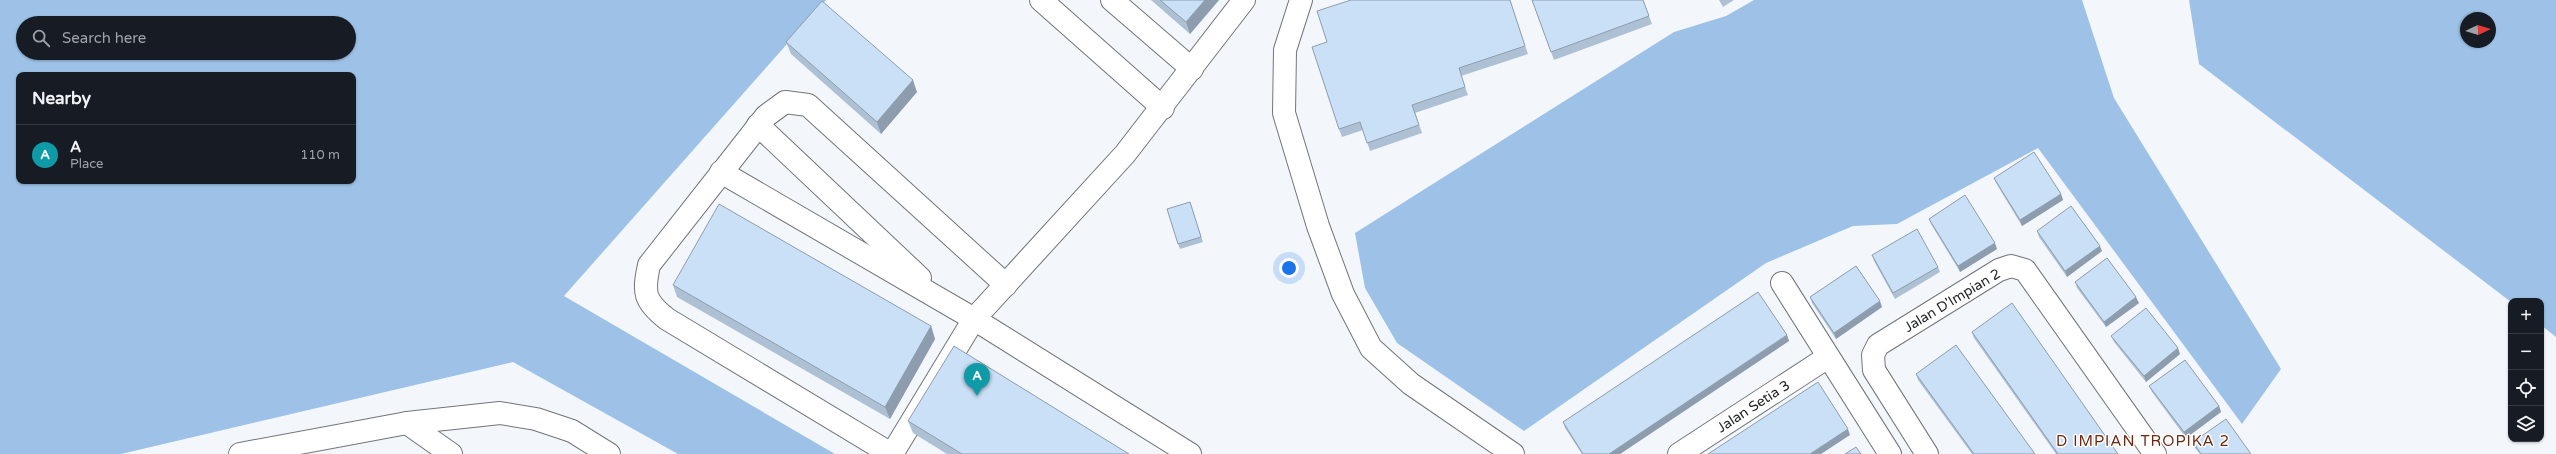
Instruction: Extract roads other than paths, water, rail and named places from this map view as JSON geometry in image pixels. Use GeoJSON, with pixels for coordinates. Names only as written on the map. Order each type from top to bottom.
{"type":"FeatureCollection","features":[{"type":"Feature","properties":{"kind":"street"},"geometry":{"type":"LineString","coordinates":[[1041,0],[1163,108]]}},
{"type":"Feature","properties":{"kind":"street"},"geometry":{"type":"LineString","coordinates":[[1112,0],[1192,69]]}},
{"type":"Feature","properties":{"kind":"street"},"geometry":{"type":"LineString","coordinates":[[1006,284],[808,105],[785,102],[766,116],[758,125],[649,265],[645,286],[651,307],[667,319],[892,454],[974,319],[1125,154],[1163,108],[1244,0]]}},
{"type":"Feature","properties":{"kind":"street"},"geometry":{"type":"LineString","coordinates":[[1301,0],[1286,50],[1284,113],[1318,226],[1343,294],[1371,348],[1411,384],[1514,454]]}},
{"type":"Feature","properties":{"kind":"street"},"geometry":{"type":"LineString","coordinates":[[758,125],[949,305]]}},
{"type":"Feature","properties":{"kind":"street"},"geometry":{"type":"LineString","coordinates":[[721,172],[974,319],[1190,454]]}},
{"type":"Feature","properties":{"kind":"street","name":"Jalan D'Impian 2"},"geometry":{"type":"LineString","coordinates":[[1928,454],[1874,370],[1873,355],[1878,345],[1890,337],[1999,270],[2011,266],[2025,270],[2155,454]]}},
{"type":"Feature","properties":{"kind":"street"},"geometry":{"type":"LineString","coordinates":[[1782,283],[1890,454]]}},
{"type":"Feature","properties":{"kind":"street","name":"Jalan Setia 3"},"geometry":{"type":"LineString","coordinates":[[1679,454],[1828,357]]}},
{"type":"Feature","properties":{"kind":"street"},"geometry":{"type":"LineString","coordinates":[[240,454],[406,423],[500,413],[536,419],[572,431],[609,454]]}},
{"type":"Feature","properties":{"kind":"street"},"geometry":{"type":"LineString","coordinates":[[406,423],[451,454]]}},
{"type":"Feature","properties":{"kind":"place","name":"A"},"geometry":{"type":"Point","coordinates":[977,396]}},
{"type":"Feature","properties":{"kind":"district","name":"D IMPIAN TROPIKA 2"},"geometry":{"type":"Point","coordinates":[2143,441]}}]}
